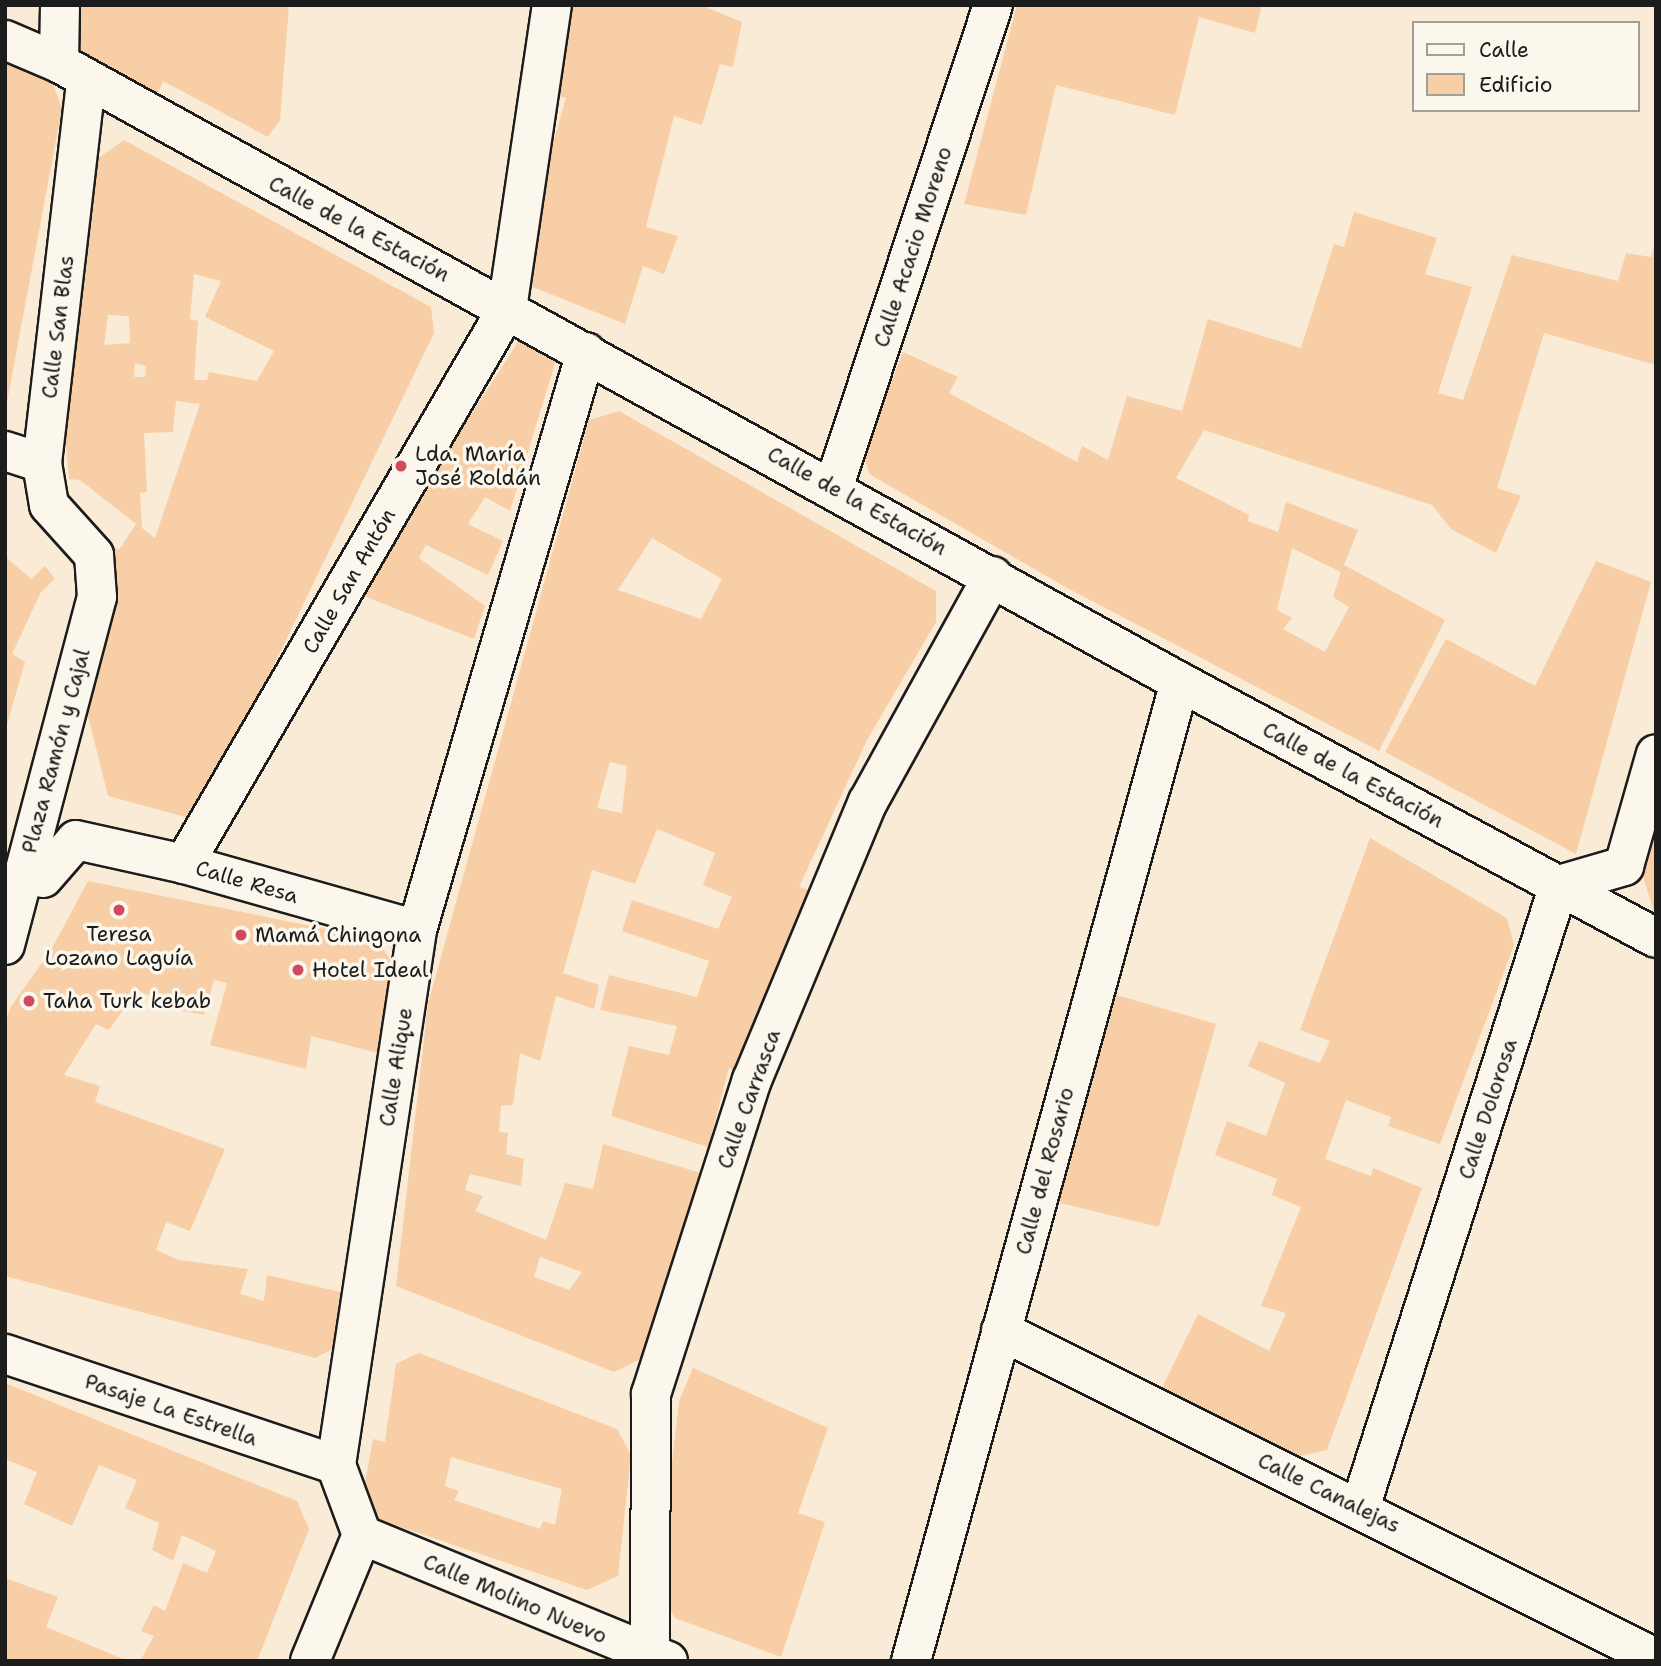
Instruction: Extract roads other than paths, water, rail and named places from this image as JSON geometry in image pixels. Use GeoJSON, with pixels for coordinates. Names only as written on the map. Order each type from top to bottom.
{"type":"FeatureCollection","features":[{"type":"Feature","properties":{"kind":"street","name":"Calle San Blas"},"geometry":{"type":"LineString","coordinates":[[60,5],[73,73],[42,463],[50,505],[94,555]]}},
{"type":"Feature","properties":{"kind":"street","name":"Calle San Antón"},"geometry":{"type":"LineString","coordinates":[[184,864],[507,309],[552,5]]}},
{"type":"Feature","properties":{"kind":"street","name":"Calle Acacio Moreno"},"geometry":{"type":"LineString","coordinates":[[833,489],[993,5]]}},
{"type":"Feature","properties":{"kind":"street","name":"Calle de la Estación"},"geometry":{"type":"LineString","coordinates":[[5,40],[73,73],[507,309],[1180,682],[1656,938]]}},
{"type":"Feature","properties":{"kind":"street","name":"Calle Alique"},"geometry":{"type":"LineString","coordinates":[[362,1535],[336,1465],[417,930],[586,352]]}},
{"type":"Feature","properties":{"kind":"street"},"geometry":{"type":"LineString","coordinates":[[5,451],[42,463]]}},
{"type":"Feature","properties":{"kind":"street","name":"Plaza Ramón y Cajal"},"geometry":{"type":"LineString","coordinates":[[5,945],[97,597],[94,555]]}},
{"type":"Feature","properties":{"kind":"street","name":"Calle Carrasca"},"geometry":{"type":"LineString","coordinates":[[656,1659],[651,1394],[752,1080],[868,802],[993,576]]}},
{"type":"Feature","properties":{"kind":"street","name":"Calle del Rosario"},"geometry":{"type":"LineString","coordinates":[[911,1661],[1180,682]]}},
{"type":"Feature","properties":{"kind":"street"},"geometry":{"type":"LineString","coordinates":[[1559,885],[1624,866],[1656,754]]}},
{"type":"Feature","properties":{"kind":"street","name":"Calle Resa"},"geometry":{"type":"LineString","coordinates":[[43,878],[76,839],[184,864],[417,930]]}},
{"type":"Feature","properties":{"kind":"street","name":"Calle Dolorosa"},"geometry":{"type":"LineString","coordinates":[[1360,1508],[1559,885]]}},
{"type":"Feature","properties":{"kind":"street","name":"Calle Canalejas"},"geometry":{"type":"LineString","coordinates":[[1001,1331],[1656,1658]]}},
{"type":"Feature","properties":{"kind":"street","name":"Pasaje La Estrella"},"geometry":{"type":"LineString","coordinates":[[5,1354],[336,1465]]}},
{"type":"Feature","properties":{"kind":"street"},"geometry":{"type":"LineString","coordinates":[[310,1661],[362,1535]]}},
{"type":"Feature","properties":{"kind":"street","name":"Calle Molino Nuevo"},"geometry":{"type":"LineString","coordinates":[[362,1535],[656,1659]]}},
{"type":"Feature","properties":{"kind":"place","name":"Lda. María José Roldán"},"geometry":{"type":"Point","coordinates":[401,466]}},
{"type":"Feature","properties":{"kind":"place","name":"Teresa Lozano Laguía"},"geometry":{"type":"Point","coordinates":[119,910]}},
{"type":"Feature","properties":{"kind":"place","name":"Mamá Chingona"},"geometry":{"type":"Point","coordinates":[241,935]}},
{"type":"Feature","properties":{"kind":"place","name":"Hotel Ideal"},"geometry":{"type":"Point","coordinates":[298,970]}},
{"type":"Feature","properties":{"kind":"place","name":"Taha Turk kebab"},"geometry":{"type":"Point","coordinates":[29,1001]}}]}
